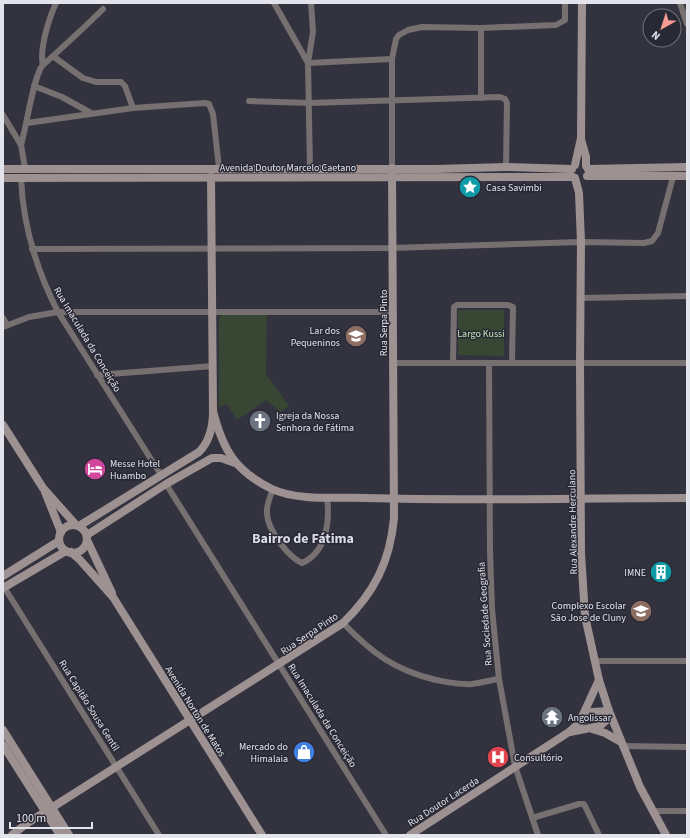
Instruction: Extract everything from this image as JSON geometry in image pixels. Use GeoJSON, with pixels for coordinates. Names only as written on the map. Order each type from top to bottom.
{"type":"FeatureCollection","features":[{"type":"Feature","properties":{"kind":"street"},"geometry":{"type":"LineString","coordinates":[[21,145],[34,86],[43,65],[42,57],[48,26],[55,5],[47,3]]}},
{"type":"Feature","properties":{"kind":"street"},"geometry":{"type":"LineString","coordinates":[[274,3],[308,63]]}},
{"type":"Feature","properties":{"kind":"street"},"geometry":{"type":"LineString","coordinates":[[310,168],[310,103],[308,63],[313,32],[311,3]]}},
{"type":"Feature","properties":{"kind":"street"},"geometry":{"type":"LineString","coordinates":[[392,168],[392,59],[396,39],[408,30],[422,28],[481,28],[556,25],[565,20],[565,3]]}},
{"type":"Feature","properties":{"kind":"street"},"geometry":{"type":"LineString","coordinates":[[574,172],[581,138],[582,3]]}},
{"type":"Feature","properties":{"kind":"street"},"geometry":{"type":"LineString","coordinates":[[680,3],[687,24]]}},
{"type":"Feature","properties":{"kind":"street"},"geometry":{"type":"LineString","coordinates":[[43,65],[54,57],[103,9]]}},
{"type":"Feature","properties":{"kind":"street"},"geometry":{"type":"LineString","coordinates":[[481,28],[481,98]]}},
{"type":"Feature","properties":{"kind":"street"},"geometry":{"type":"LineString","coordinates":[[54,57],[83,78],[96,82],[121,82],[125,86],[133,108]]}},
{"type":"Feature","properties":{"kind":"street"},"geometry":{"type":"LineString","coordinates":[[308,63],[392,59]]}},
{"type":"Feature","properties":{"kind":"street"},"geometry":{"type":"LineString","coordinates":[[34,86],[62,97],[91,113]]}},
{"type":"Feature","properties":{"kind":"street"},"geometry":{"type":"LineString","coordinates":[[249,101],[310,103],[505,98],[507,103],[506,167]]}},
{"type":"Feature","properties":{"kind":"street"},"geometry":{"type":"LineString","coordinates":[[27,123],[133,108],[198,103],[209,104],[213,114],[219,168]]}},
{"type":"Feature","properties":{"kind":"street"},"geometry":{"type":"LineString","coordinates":[[3,115],[21,145],[25,168]]}},
{"type":"Feature","properties":{"kind":"street"},"geometry":{"type":"LineString","coordinates":[[581,138],[586,157],[587,172]]}},
{"type":"Feature","properties":{"kind":"street","name":"Avenida Doutor Marcelo Caetano"},"geometry":{"type":"LineString","coordinates":[[3,178],[392,177],[574,172],[581,164],[587,172]]}},
{"type":"Feature","properties":{"kind":"street","name":"Avenida Doutor Marcelo Caetano"},"geometry":{"type":"LineString","coordinates":[[3,169],[506,167],[574,172],[581,180],[587,172]]}},
{"type":"Feature","properties":{"kind":"street","name":"Avenida Doutor Marcelo Caetano"},"geometry":{"type":"LineString","coordinates":[[587,172],[687,167]]}},
{"type":"Feature","properties":{"kind":"street","name":"Rua Serpa Pinto"},"geometry":{"type":"LineString","coordinates":[[12,835],[117,766],[343,623],[369,594],[383,568],[392,533],[392,168]]}},
{"type":"Feature","properties":{"kind":"street","name":"Rua Alexandre Herculano"},"geometry":{"type":"LineString","coordinates":[[574,172],[580,193],[581,498],[585,616],[599,680],[621,744],[666,835]]}},
{"type":"Feature","properties":{"kind":"street","name":"Avenida Doutor Marcelo Caetano"},"geometry":{"type":"LineString","coordinates":[[587,172],[687,176]]}},
{"type":"Feature","properties":{"kind":"street","name":"Rua Alexandre Herculano"},"geometry":{"type":"LineString","coordinates":[[580,193],[587,172]]}},
{"type":"Feature","properties":{"kind":"street"},"geometry":{"type":"LineString","coordinates":[[32,248],[392,248],[581,242],[644,243],[652,241],[658,233],[673,176]]}},
{"type":"Feature","properties":{"kind":"street"},"geometry":{"type":"LineString","coordinates":[[61,532],[69,526],[77,526],[204,447],[210,434],[213,411],[211,177]]}},
{"type":"Feature","properties":{"kind":"street","name":"Rua Imaculada da Conceição"},"geometry":{"type":"LineString","coordinates":[[21,178],[22,195],[38,271],[58,312],[161,475]]}},
{"type":"Feature","properties":{"kind":"street"},"geometry":{"type":"LineString","coordinates":[[581,298],[687,296]]}},
{"type":"Feature","properties":{"kind":"street"},"geometry":{"type":"LineString","coordinates":[[453,363],[454,307],[457,305],[508,305],[514,308],[512,362]]}},
{"type":"Feature","properties":{"kind":"street"},"geometry":{"type":"LineString","coordinates":[[3,318],[5,326],[29,317],[58,312],[393,312]]}},
{"type":"Feature","properties":{"kind":"street"},"geometry":{"type":"LineString","coordinates":[[393,363],[687,363]]}},
{"type":"Feature","properties":{"kind":"street","name":"Rua Sociedade Geografia"},"geometry":{"type":"LineString","coordinates":[[489,363],[491,592],[500,679],[515,766],[538,835]]}},
{"type":"Feature","properties":{"kind":"street"},"geometry":{"type":"LineString","coordinates":[[97,375],[213,366]]}},
{"type":"Feature","properties":{"kind":"street"},"geometry":{"type":"LineString","coordinates":[[213,411],[222,441],[235,463]]}},
{"type":"Feature","properties":{"kind":"street"},"geometry":{"type":"LineString","coordinates":[[3,425],[43,488],[87,538]]}},
{"type":"Feature","properties":{"kind":"street"},"geometry":{"type":"LineString","coordinates":[[3,588],[68,551],[81,550],[87,538],[166,484],[212,458],[221,458],[235,463],[272,490],[293,495],[393,499],[687,498]]}},
{"type":"Feature","properties":{"kind":"street","name":"Rua Imaculada da Conceição"},"geometry":{"type":"LineString","coordinates":[[166,484],[386,835]]}},
{"type":"Feature","properties":{"kind":"street"},"geometry":{"type":"LineString","coordinates":[[43,488],[61,532],[60,541],[68,551]]}},
{"type":"Feature","properties":{"kind":"street"},"geometry":{"type":"LineString","coordinates":[[272,490],[268,503],[267,514],[270,523],[283,547],[295,560],[302,563],[311,559],[315,555],[326,533],[327,497]]}},
{"type":"Feature","properties":{"kind":"street","name":"Avenida Norton de Matos"},"geometry":{"type":"LineString","coordinates":[[87,538],[113,597],[262,835]]}},
{"type":"Feature","properties":{"kind":"street"},"geometry":{"type":"LineString","coordinates":[[3,576],[60,541]]}},
{"type":"Feature","properties":{"kind":"street","name":"Avenida Norton de Matos"},"geometry":{"type":"LineString","coordinates":[[68,551],[80,560],[113,597]]}},
{"type":"Feature","properties":{"kind":"street","name":"Rua Capitão Sousa Gentil"},"geometry":{"type":"LineString","coordinates":[[3,588],[117,766],[159,835]]}},
{"type":"Feature","properties":{"kind":"street"},"geometry":{"type":"LineString","coordinates":[[343,623],[364,644],[395,667],[405,671],[449,683],[472,684],[500,679]]}},
{"type":"Feature","properties":{"kind":"street"},"geometry":{"type":"LineString","coordinates":[[594,662],[687,661]]}},
{"type":"Feature","properties":{"kind":"street"},"geometry":{"type":"LineString","coordinates":[[599,680],[583,725],[600,731],[621,744],[687,747]]}},
{"type":"Feature","properties":{"kind":"street","name":"Rua Doutor Lacerda"},"geometry":{"type":"LineString","coordinates":[[410,835],[515,766],[569,732],[583,725],[592,712],[610,713]]}},
{"type":"Feature","properties":{"kind":"street","name":"Rua Doutor Lacerda"},"geometry":{"type":"LineString","coordinates":[[583,725],[600,726],[610,713]]}},
{"type":"Feature","properties":{"kind":"street"},"geometry":{"type":"LineString","coordinates":[[3,730],[27,775],[49,810],[69,835]]}},
{"type":"Feature","properties":{"kind":"street"},"geometry":{"type":"LineString","coordinates":[[3,744],[27,775]]}},
{"type":"Feature","properties":{"kind":"street"},"geometry":{"type":"LineString","coordinates":[[532,818],[579,804],[584,804],[599,835]]}},
{"type":"Feature","properties":{"kind":"street"},"geometry":{"type":"LineString","coordinates":[[49,810],[60,835]]}},
{"type":"Feature","properties":{"kind":"street"},"geometry":{"type":"LineString","coordinates":[[653,811],[687,811]]}},
{"type":"Feature","properties":{"kind":"green space","name":"Largo Kussi"},"geometry":{"type":"Polygon","coordinates":[[[458,310],[504,310],[504,356],[458,355],[458,310]]]}},
{"type":"Feature","properties":{"kind":"green space"},"geometry":{"type":"Polygon","coordinates":[[[222,314],[267,314],[266,374],[289,406],[280,412],[266,400],[237,420],[227,404],[219,407],[219,318],[222,314]]]}},
{"type":"Feature","properties":{"kind":"place","name":"Casa Savimbi"},"geometry":{"type":"Point","coordinates":[470,187]}},
{"type":"Feature","properties":{"kind":"place","name":"Lar dos Pequeninos"},"geometry":{"type":"Point","coordinates":[356,336]}},
{"type":"Feature","properties":{"kind":"place","name":"Igreja da Nossa Senhora de Fátima"},"geometry":{"type":"Point","coordinates":[260,421]}},
{"type":"Feature","properties":{"kind":"place","name":"Messe Hotel Huambo"},"geometry":{"type":"Point","coordinates":[95,469]}},
{"type":"Feature","properties":{"kind":"place","name":"IMNE"},"geometry":{"type":"Point","coordinates":[661,572]}},
{"type":"Feature","properties":{"kind":"place","name":"Complexo Escolar São Jose de Cluny"},"geometry":{"type":"Point","coordinates":[641,611]}},
{"type":"Feature","properties":{"kind":"place","name":"Angolissar"},"geometry":{"type":"Point","coordinates":[552,717]}},
{"type":"Feature","properties":{"kind":"place","name":"Mercado do Himalaia"},"geometry":{"type":"Point","coordinates":[304,752]}},
{"type":"Feature","properties":{"kind":"place","name":"Consultório"},"geometry":{"type":"Point","coordinates":[498,757]}},
{"type":"Feature","properties":{"kind":"district","name":"Bairro de Fátima"},"geometry":{"type":"Point","coordinates":[303,538]}}]}
